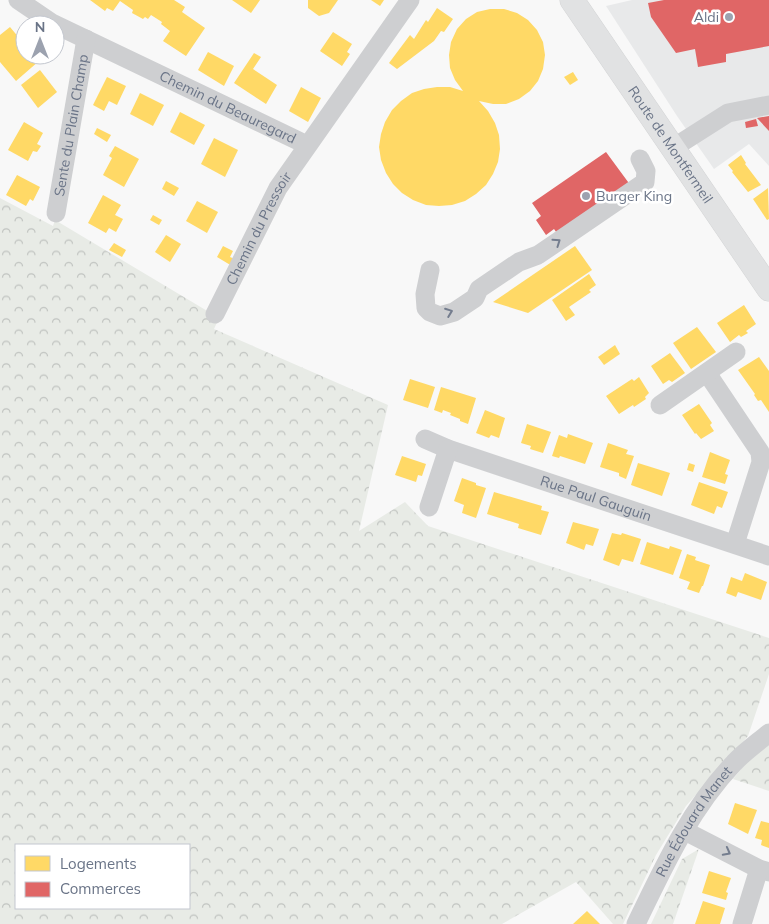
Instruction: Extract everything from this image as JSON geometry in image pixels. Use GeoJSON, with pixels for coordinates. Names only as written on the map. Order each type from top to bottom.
{"type":"FeatureCollection","features":[{"type":"Feature","properties":{"kind":"main road","name":"Route de Montfermeil"},"geometry":{"type":"LineString","coordinates":[[572,0],[769,289]]}},
{"type":"Feature","properties":{"kind":"street","name":"Chemin du Beauregard"},"geometry":{"type":"LineString","coordinates":[[18,0],[52,23],[307,145],[410,0]]}},
{"type":"Feature","properties":{"kind":"street","name":"Sente du Plain Champ"},"geometry":{"type":"LineString","coordinates":[[56,213],[86,39]]}},
{"type":"Feature","properties":{"kind":"street"},"geometry":{"type":"LineString","coordinates":[[673,148],[728,113],[769,105]]}},
{"type":"Feature","properties":{"kind":"street","name":"Chemin du Pressoir"},"geometry":{"type":"LineString","coordinates":[[215,314],[278,188],[307,145]]}},
{"type":"Feature","properties":{"kind":"street"},"geometry":{"type":"LineString","coordinates":[[430,270],[425,294],[426,308],[430,312],[440,316],[475,298],[486,298],[528,270],[538,255],[645,182],[646,171],[640,159]]}},
{"type":"Feature","properties":{"kind":"street"},"geometry":{"type":"LineString","coordinates":[[660,405],[736,352]]}},
{"type":"Feature","properties":{"kind":"street"},"geometry":{"type":"LineString","coordinates":[[707,373],[758,448],[760,456],[760,462],[735,544]]}},
{"type":"Feature","properties":{"kind":"street","name":"Rue Paul Gauguin"},"geometry":{"type":"LineString","coordinates":[[425,439],[448,449],[769,556]]}},
{"type":"Feature","properties":{"kind":"street"},"geometry":{"type":"LineString","coordinates":[[429,507],[448,449]]}},
{"type":"Feature","properties":{"kind":"street","name":"Rue Édouard Manet"},"geometry":{"type":"LineString","coordinates":[[636,924],[669,856],[712,788],[735,761],[769,733]]}},
{"type":"Feature","properties":{"kind":"street"},"geometry":{"type":"LineString","coordinates":[[685,831],[764,871],[742,924]]}},
{"type":"Feature","properties":{"kind":"shaded area"},"geometry":{"type":"Polygon","coordinates":[[[632,0],[769,0],[769,166],[749,144],[714,169],[677,116],[606,6],[632,0]]]}},
{"type":"Feature","properties":{"kind":"green space"},"geometry":{"type":"Polygon","coordinates":[[[0,198],[53,226],[55,220],[219,318],[214,329],[388,405],[359,531],[405,502],[428,526],[769,638],[769,674],[748,736],[686,806],[656,855],[623,924],[613,924],[576,882],[502,924],[0,924],[0,198]]]}},
{"type":"Feature","properties":{"kind":"green space"},"geometry":{"type":"Polygon","coordinates":[[[769,744],[769,791],[733,779],[747,762],[769,744]]]}},
{"type":"Feature","properties":{"kind":"green space"},"geometry":{"type":"Polygon","coordinates":[[[699,849],[673,924],[651,924],[682,859],[699,849]]]}},
{"type":"Feature","properties":{"kind":"building: Logements"},"geometry":{"type":"Polygon","coordinates":[[[90,0],[174,0],[185,7],[182,12],[205,28],[186,56],[163,41],[170,31],[161,24],[162,22],[151,15],[148,19],[145,17],[143,19],[132,13],[133,10],[120,1],[113,11],[107,8],[105,11],[90,0]]]}},
{"type":"Feature","properties":{"kind":"building: Logements"},"geometry":{"type":"Polygon","coordinates":[[[232,0],[260,0],[251,13],[232,0]]]}},
{"type":"Feature","properties":{"kind":"building: Logements"},"geometry":{"type":"Polygon","coordinates":[[[308,0],[338,0],[329,13],[319,16],[308,8],[308,0]]]}},
{"type":"Feature","properties":{"kind":"building: Logements"},"geometry":{"type":"Polygon","coordinates":[[[371,0],[384,0],[380,6],[371,0]]]}},
{"type":"Feature","properties":{"kind":"building: Logements"},"geometry":{"type":"Polygon","coordinates":[[[437,8],[453,19],[444,32],[441,31],[434,41],[397,69],[389,63],[410,35],[414,39],[426,20],[428,22],[437,8]]]}},
{"type":"Feature","properties":{"kind":"building: Logements"},"geometry":{"type":"Polygon","coordinates":[[[490,9],[504,9],[517,13],[528,20],[537,30],[543,42],[545,55],[543,69],[538,81],[530,91],[519,99],[506,104],[479,101],[488,111],[499,135],[500,149],[498,162],[486,185],[465,201],[452,205],[426,205],[402,193],[386,173],[379,147],[381,134],[392,110],[412,93],[437,87],[450,87],[463,91],[455,80],[450,68],[451,42],[457,29],[466,19],[477,12],[490,9]]]}},
{"type":"Feature","properties":{"kind":"building: Logements"},"geometry":{"type":"Polygon","coordinates":[[[10,27],[15,33],[15,65],[34,65],[16,81],[0,62],[0,35],[10,27]]]}},
{"type":"Feature","properties":{"kind":"building: Logements"},"geometry":{"type":"Polygon","coordinates":[[[333,32],[352,44],[347,52],[350,54],[342,66],[320,51],[333,32]]]}},
{"type":"Feature","properties":{"kind":"building: Logements"},"geometry":{"type":"Polygon","coordinates":[[[208,52],[234,66],[224,86],[198,70],[208,52]]]}},
{"type":"Feature","properties":{"kind":"building: Logements"},"geometry":{"type":"Polygon","coordinates":[[[254,53],[261,57],[253,69],[277,85],[266,104],[234,83],[254,53]]]}},
{"type":"Feature","properties":{"kind":"building: Logements"},"geometry":{"type":"Polygon","coordinates":[[[40,70],[57,92],[38,108],[21,85],[40,70]]]}},
{"type":"Feature","properties":{"kind":"building: Logements"},"geometry":{"type":"Polygon","coordinates":[[[573,72],[578,80],[570,85],[564,77],[573,72]]]}},
{"type":"Feature","properties":{"kind":"building: Logements"},"geometry":{"type":"Polygon","coordinates":[[[107,77],[126,86],[117,105],[109,101],[104,111],[93,105],[107,77]]]}},
{"type":"Feature","properties":{"kind":"building: Logements"},"geometry":{"type":"Polygon","coordinates":[[[301,87],[321,98],[308,122],[289,111],[301,87]]]}},
{"type":"Feature","properties":{"kind":"building: Logements"},"geometry":{"type":"Polygon","coordinates":[[[140,93],[164,105],[153,126],[130,114],[140,93]]]}},
{"type":"Feature","properties":{"kind":"building: Logements"},"geometry":{"type":"Polygon","coordinates":[[[180,112],[205,125],[194,145],[170,132],[180,112]]]}},
{"type":"Feature","properties":{"kind":"building: Logements"},"geometry":{"type":"Polygon","coordinates":[[[24,122],[43,133],[37,144],[41,146],[37,152],[33,151],[28,161],[8,150],[24,122]]]}},
{"type":"Feature","properties":{"kind":"building: Logements"},"geometry":{"type":"Polygon","coordinates":[[[97,128],[111,135],[107,142],[94,134],[97,128]]]}},
{"type":"Feature","properties":{"kind":"building: Logements"},"geometry":{"type":"Polygon","coordinates":[[[214,138],[238,150],[225,177],[201,164],[214,138]]]}},
{"type":"Feature","properties":{"kind":"building: Logements"},"geometry":{"type":"Polygon","coordinates":[[[115,146],[139,159],[124,187],[103,175],[112,158],[109,156],[115,146]]]}},
{"type":"Feature","properties":{"kind":"building: Logements"},"geometry":{"type":"Polygon","coordinates":[[[741,155],[745,164],[761,185],[748,192],[728,165],[741,155]]]}},
{"type":"Feature","properties":{"kind":"building: Logements"},"geometry":{"type":"Polygon","coordinates":[[[17,175],[40,187],[33,201],[30,199],[26,206],[6,195],[17,175]]]}},
{"type":"Feature","properties":{"kind":"building: Logements"},"geometry":{"type":"Polygon","coordinates":[[[166,181],[179,188],[174,196],[162,189],[166,181]]]}},
{"type":"Feature","properties":{"kind":"building: Logements"},"geometry":{"type":"Polygon","coordinates":[[[768,188],[769,219],[767,220],[753,199],[768,188]]]}},
{"type":"Feature","properties":{"kind":"building: Logements"},"geometry":{"type":"Polygon","coordinates":[[[103,195],[121,205],[115,215],[123,219],[116,232],[109,228],[106,233],[88,223],[103,195]]]}},
{"type":"Feature","properties":{"kind":"building: Logements"},"geometry":{"type":"Polygon","coordinates":[[[197,201],[218,212],[207,233],[186,221],[197,201]]]}},
{"type":"Feature","properties":{"kind":"building: Logements"},"geometry":{"type":"Polygon","coordinates":[[[153,215],[162,220],[159,225],[150,220],[153,215]]]}},
{"type":"Feature","properties":{"kind":"building: Logements"},"geometry":{"type":"Polygon","coordinates":[[[166,235],[181,244],[170,262],[155,252],[166,235]]]}},
{"type":"Feature","properties":{"kind":"building: Logements"},"geometry":{"type":"Polygon","coordinates":[[[114,243],[126,250],[122,257],[109,250],[114,243]]]}},
{"type":"Feature","properties":{"kind":"building: Logements"},"geometry":{"type":"Polygon","coordinates":[[[223,246],[233,251],[230,257],[235,259],[232,266],[217,257],[223,246]]]}},
{"type":"Feature","properties":{"kind":"building: Logements"},"geometry":{"type":"Polygon","coordinates":[[[575,246],[592,270],[528,313],[493,302],[575,246]]]}},
{"type":"Feature","properties":{"kind":"building: Logements"},"geometry":{"type":"Polygon","coordinates":[[[589,274],[596,285],[589,290],[591,292],[569,307],[575,315],[566,321],[552,300],[589,274]]]}},
{"type":"Feature","properties":{"kind":"building: Logements"},"geometry":{"type":"Polygon","coordinates":[[[744,305],[756,324],[746,331],[748,333],[741,337],[739,335],[730,342],[717,323],[744,305]]]}},
{"type":"Feature","properties":{"kind":"building: Logements"},"geometry":{"type":"Polygon","coordinates":[[[697,327],[716,352],[691,369],[673,343],[697,327]]]}},
{"type":"Feature","properties":{"kind":"building: Logements"},"geometry":{"type":"Polygon","coordinates":[[[615,345],[620,354],[604,365],[598,357],[615,345]]]}},
{"type":"Feature","properties":{"kind":"building: Logements"},"geometry":{"type":"Polygon","coordinates":[[[670,353],[685,373],[672,382],[669,380],[663,384],[651,366],[670,353]]]}},
{"type":"Feature","properties":{"kind":"building: Logements"},"geometry":{"type":"Polygon","coordinates":[[[759,357],[769,371],[769,412],[761,400],[758,401],[738,370],[759,357]]]}},
{"type":"Feature","properties":{"kind":"building: Logements"},"geometry":{"type":"Polygon","coordinates":[[[639,377],[649,393],[645,397],[646,399],[619,414],[606,396],[632,379],[634,381],[639,377]]]}},
{"type":"Feature","properties":{"kind":"building: Logements"},"geometry":{"type":"Polygon","coordinates":[[[410,379],[435,387],[428,408],[403,400],[410,379]]]}},
{"type":"Feature","properties":{"kind":"building: Logements"},"geometry":{"type":"Polygon","coordinates":[[[441,387],[476,398],[468,424],[450,415],[451,413],[443,410],[442,413],[434,410],[441,387]]]}},
{"type":"Feature","properties":{"kind":"building: Logements"},"geometry":{"type":"Polygon","coordinates":[[[699,404],[712,423],[710,425],[714,431],[701,439],[695,434],[682,415],[699,404]]]}},
{"type":"Feature","properties":{"kind":"building: Logements"},"geometry":{"type":"Polygon","coordinates":[[[485,410],[505,418],[499,438],[491,435],[489,438],[476,433],[485,410]]]}},
{"type":"Feature","properties":{"kind":"building: Logements"},"geometry":{"type":"Polygon","coordinates":[[[527,424],[551,432],[543,453],[530,449],[531,446],[521,443],[527,424]]]}},
{"type":"Feature","properties":{"kind":"building: Logements"},"geometry":{"type":"Polygon","coordinates":[[[568,434],[593,443],[585,464],[560,456],[559,458],[552,456],[559,435],[567,438],[568,434]]]}},
{"type":"Feature","properties":{"kind":"building: Logements"},"geometry":{"type":"Polygon","coordinates":[[[608,443],[628,450],[626,454],[634,456],[626,479],[619,476],[619,473],[600,467],[608,443]]]}},
{"type":"Feature","properties":{"kind":"building: Logements"},"geometry":{"type":"Polygon","coordinates":[[[710,452],[730,460],[725,474],[728,475],[725,484],[702,477],[710,452]]]}},
{"type":"Feature","properties":{"kind":"building: Logements"},"geometry":{"type":"Polygon","coordinates":[[[402,456],[426,464],[422,476],[418,475],[416,482],[395,475],[402,456]]]}},
{"type":"Feature","properties":{"kind":"building: Logements"},"geometry":{"type":"Polygon","coordinates":[[[638,463],[670,473],[662,496],[631,485],[638,463]]]}},
{"type":"Feature","properties":{"kind":"building: Logements"},"geometry":{"type":"Polygon","coordinates":[[[689,463],[695,465],[693,472],[687,470],[689,463]]]}},
{"type":"Feature","properties":{"kind":"building: Logements"},"geometry":{"type":"Polygon","coordinates":[[[462,478],[486,488],[476,518],[462,513],[464,505],[454,501],[462,478]]]}},
{"type":"Feature","properties":{"kind":"building: Logements"},"geometry":{"type":"Polygon","coordinates":[[[699,482],[728,492],[722,508],[717,506],[714,514],[691,505],[699,482]]]}},
{"type":"Feature","properties":{"kind":"building: Logements"},"geometry":{"type":"Polygon","coordinates":[[[494,492],[542,506],[541,510],[549,512],[541,535],[518,528],[519,524],[487,514],[494,492]]]}},
{"type":"Feature","properties":{"kind":"building: Logements"},"geometry":{"type":"Polygon","coordinates":[[[573,522],[599,529],[593,546],[586,544],[584,550],[566,543],[573,522]]]}},
{"type":"Feature","properties":{"kind":"building: Logements"},"geometry":{"type":"Polygon","coordinates":[[[612,533],[621,535],[622,533],[641,539],[633,562],[622,559],[619,566],[603,560],[612,533]]]}},
{"type":"Feature","properties":{"kind":"building: Logements"},"geometry":{"type":"Polygon","coordinates":[[[647,542],[669,549],[670,546],[682,550],[673,575],[640,564],[647,542]]]}},
{"type":"Feature","properties":{"kind":"building: Logements"},"geometry":{"type":"Polygon","coordinates":[[[687,554],[696,557],[695,560],[710,565],[699,593],[687,589],[690,582],[679,578],[687,554]]]}},
{"type":"Feature","properties":{"kind":"building: Logements"},"geometry":{"type":"Polygon","coordinates":[[[745,573],[767,582],[761,600],[738,592],[736,597],[726,593],[731,577],[742,581],[745,573]]]}},
{"type":"Feature","properties":{"kind":"building: Logements"},"geometry":{"type":"Polygon","coordinates":[[[735,803],[757,810],[748,834],[728,824],[735,803]]]}},
{"type":"Feature","properties":{"kind":"building: Logements"},"geometry":{"type":"Polygon","coordinates":[[[761,821],[769,823],[769,848],[761,845],[762,840],[755,838],[761,821]]]}},
{"type":"Feature","properties":{"kind":"building: Logements"},"geometry":{"type":"Polygon","coordinates":[[[709,871],[731,878],[726,892],[728,893],[726,900],[702,893],[709,871]]]}},
{"type":"Feature","properties":{"kind":"building: Logements"},"geometry":{"type":"Polygon","coordinates":[[[703,901],[725,908],[720,924],[695,924],[703,901]]]}},
{"type":"Feature","properties":{"kind":"building: Logements"},"geometry":{"type":"Polygon","coordinates":[[[587,911],[600,924],[573,924],[587,911]]]}},
{"type":"Feature","properties":{"kind":"building: Commerces"},"geometry":{"type":"Polygon","coordinates":[[[664,0],[769,0],[769,46],[726,54],[726,62],[698,67],[695,49],[676,53],[651,17],[648,3],[664,0]]]}},
{"type":"Feature","properties":{"kind":"building: Commerces"},"geometry":{"type":"Polygon","coordinates":[[[769,116],[769,131],[757,118],[769,116]]]}},
{"type":"Feature","properties":{"kind":"building: Commerces"},"geometry":{"type":"Polygon","coordinates":[[[756,119],[758,126],[746,128],[745,122],[756,119]]]}},
{"type":"Feature","properties":{"kind":"building: Commerces"},"geometry":{"type":"Polygon","coordinates":[[[606,152],[631,186],[559,236],[554,229],[546,235],[536,220],[541,216],[532,203],[606,152]]]}},
{"type":"Feature","properties":{"kind":"place","name":"Aldi"},"geometry":{"type":"Point","coordinates":[729,17]}},
{"type":"Feature","properties":{"kind":"place","name":"Burger King"},"geometry":{"type":"Point","coordinates":[586,196]}}]}
